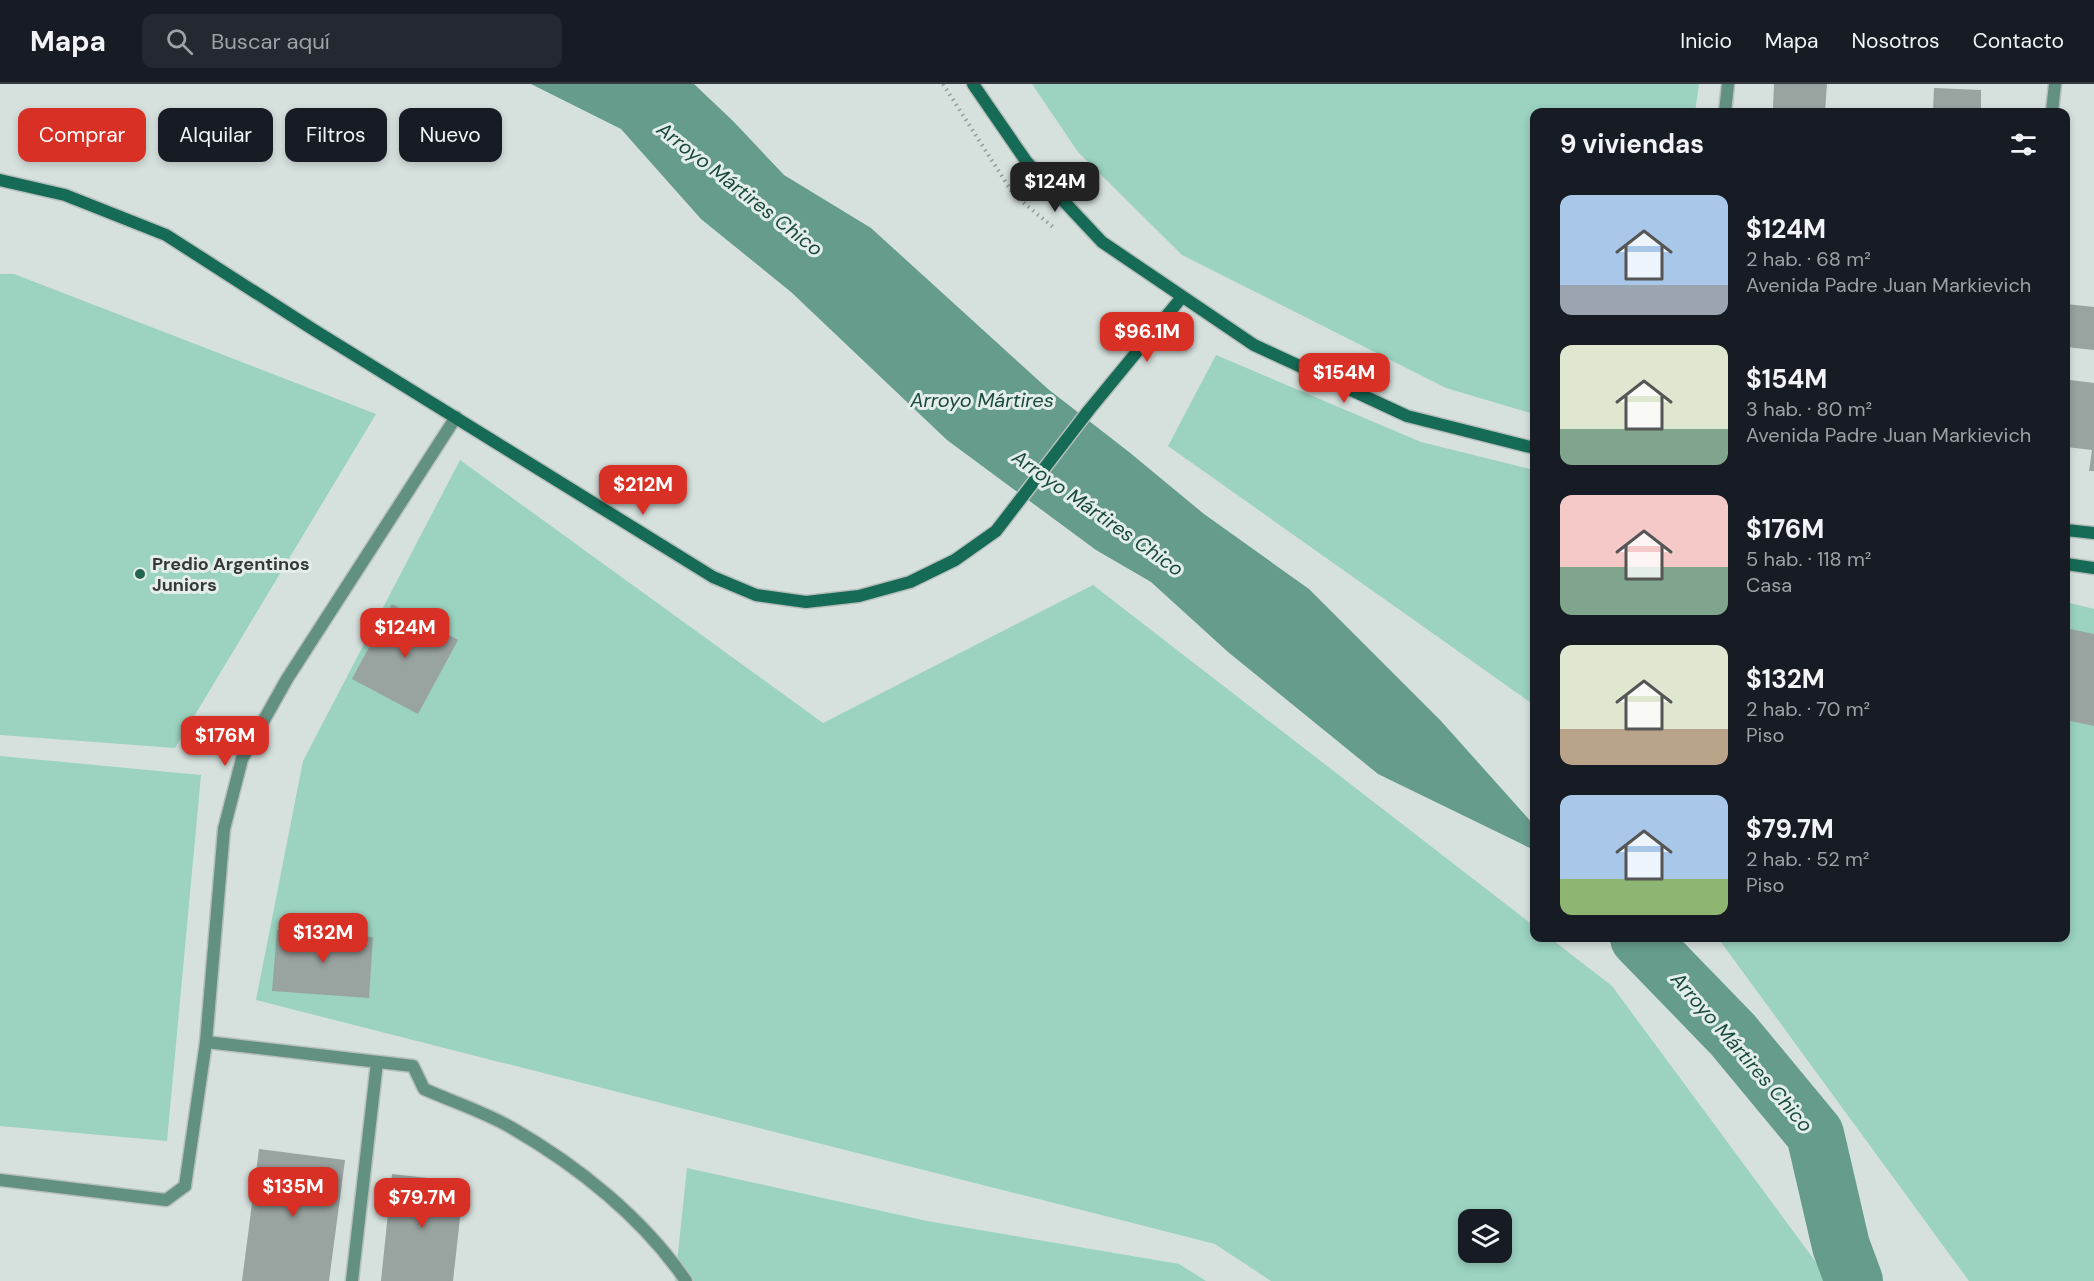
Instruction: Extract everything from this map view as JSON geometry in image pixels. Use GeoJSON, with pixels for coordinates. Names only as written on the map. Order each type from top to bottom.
{"type":"FeatureCollection","features":[{"type":"Feature","properties":{"kind":"main road"},"geometry":{"type":"LineString","coordinates":[[974,84],[1026,161],[1102,242],[1254,345],[1407,416],[1530,447]]}},
{"type":"Feature","properties":{"kind":"main road"},"geometry":{"type":"LineString","coordinates":[[0,180],[65,195],[166,235],[713,577],[756,595],[806,602],[859,596],[910,582],[955,560],[996,531],[1089,410],[1182,297]]}},
{"type":"Feature","properties":{"kind":"main road"},"geometry":{"type":"LineString","coordinates":[[2070,530],[2094,533]]}},
{"type":"Feature","properties":{"kind":"main road"},"geometry":{"type":"LineString","coordinates":[[2070,565],[2094,568]]}},
{"type":"Feature","properties":{"kind":"street"},"geometry":{"type":"LineString","coordinates":[[1725,108],[1728,84]]}},
{"type":"Feature","properties":{"kind":"street"},"geometry":{"type":"LineString","coordinates":[[2052,108],[2055,84]]}},
{"type":"Feature","properties":{"kind":"street"},"geometry":{"type":"LineString","coordinates":[[0,1180],[166,1200],[184,1186],[206,1042],[224,829],[242,759],[287,679],[456,417]]}},
{"type":"Feature","properties":{"kind":"street"},"geometry":{"type":"LineString","coordinates":[[206,1042],[413,1066],[424,1089],[510,1127],[561,1159],[628,1213],[672,1261],[686,1281]]}},
{"type":"Feature","properties":{"kind":"street"},"geometry":{"type":"LineString","coordinates":[[352,1281],[377,1062]]}},
{"type":"Feature","properties":{"kind":"shaded area"},"geometry":{"type":"Polygon","coordinates":[[[1032,84],[1699,84],[1696,108],[1530,108],[1530,413],[1446,388],[1182,255],[1078,152],[1032,84]]]}},
{"type":"Feature","properties":{"kind":"shaded area","name":"Predio Argentinos Juniors"},"geometry":{"type":"Polygon","coordinates":[[[0,274],[14,274],[376,414],[175,748],[0,735],[0,274]]]}},
{"type":"Feature","properties":{"kind":"shaded area"},"geometry":{"type":"Polygon","coordinates":[[[1216,355],[1421,442],[1530,469],[1530,702],[1168,446],[1216,355]]]}},
{"type":"Feature","properties":{"kind":"shaded area"},"geometry":{"type":"Polygon","coordinates":[[[460,460],[823,723],[1093,585],[1530,923],[1530,942],[1555,942],[1612,986],[1830,1281],[1271,1281],[1215,1244],[256,1000],[303,761],[460,460]]]}},
{"type":"Feature","properties":{"kind":"shaded area"},"geometry":{"type":"Polygon","coordinates":[[[2070,603],[2094,609],[2094,1281],[1969,1281],[1721,942],[2070,942],[2070,603]]]}},
{"type":"Feature","properties":{"kind":"shaded area"},"geometry":{"type":"Polygon","coordinates":[[[0,756],[201,775],[167,1141],[0,1126],[0,756]]]}},
{"type":"Feature","properties":{"kind":"shaded area"},"geometry":{"type":"Polygon","coordinates":[[[687,1168],[927,1221],[1179,1264],[1206,1281],[675,1281],[687,1168]]]}},
{"type":"Feature","properties":{"kind":"water","name":"Arroyo Mártires"},"geometry":{"type":"Polygon","coordinates":[[[531,84],[694,84],[784,175],[871,228],[1048,389],[1204,514],[1309,589],[1441,721],[1530,821],[1530,848],[1378,774],[1228,652],[1151,582],[1096,550],[947,440],[791,292],[701,219],[621,129],[531,84]]]}},
{"type":"Feature","properties":{"kind":"building"},"geometry":{"type":"Polygon","coordinates":[[[1774,84],[1827,84],[1825,108],[1773,108],[1774,84]]]}},
{"type":"Feature","properties":{"kind":"building"},"geometry":{"type":"Polygon","coordinates":[[[1934,88],[1981,90],[1981,108],[1933,108],[1934,88]]]}},
{"type":"Feature","properties":{"kind":"building"},"geometry":{"type":"Polygon","coordinates":[[[2070,304],[2094,307],[2094,350],[2070,347],[2070,304]]]}},
{"type":"Feature","properties":{"kind":"building"},"geometry":{"type":"Polygon","coordinates":[[[2070,380],[2094,383],[2094,471],[2089,471],[2092,450],[2070,447],[2070,380]]]}},
{"type":"Feature","properties":{"kind":"building"},"geometry":{"type":"Polygon","coordinates":[[[392,604],[458,640],[418,714],[352,679],[392,604]]]}},
{"type":"Feature","properties":{"kind":"building"},"geometry":{"type":"Polygon","coordinates":[[[2070,629],[2094,634],[2094,726],[2070,721],[2070,629]]]}},
{"type":"Feature","properties":{"kind":"building"},"geometry":{"type":"Polygon","coordinates":[[[277,930],[373,937],[369,998],[272,991],[277,930]]]}},
{"type":"Feature","properties":{"kind":"building"},"geometry":{"type":"Polygon","coordinates":[[[259,1149],[345,1160],[329,1281],[242,1281],[259,1149]]]}},
{"type":"Feature","properties":{"kind":"building"},"geometry":{"type":"Polygon","coordinates":[[[392,1174],[464,1182],[453,1281],[381,1281],[392,1174]]]}},
{"type":"Feature","properties":{"kind":"waterway","name":"Arroyo Mártires Chico"},"geometry":{"type":"LineString","coordinates":[[1643,942],[1733,1035],[1815,1134],[1841,1246],[1854,1281]]}},
{"type":"Feature","properties":{"kind":"place","name":"Predio Argentinos Juniors"},"geometry":{"type":"Point","coordinates":[140,574]}}]}
